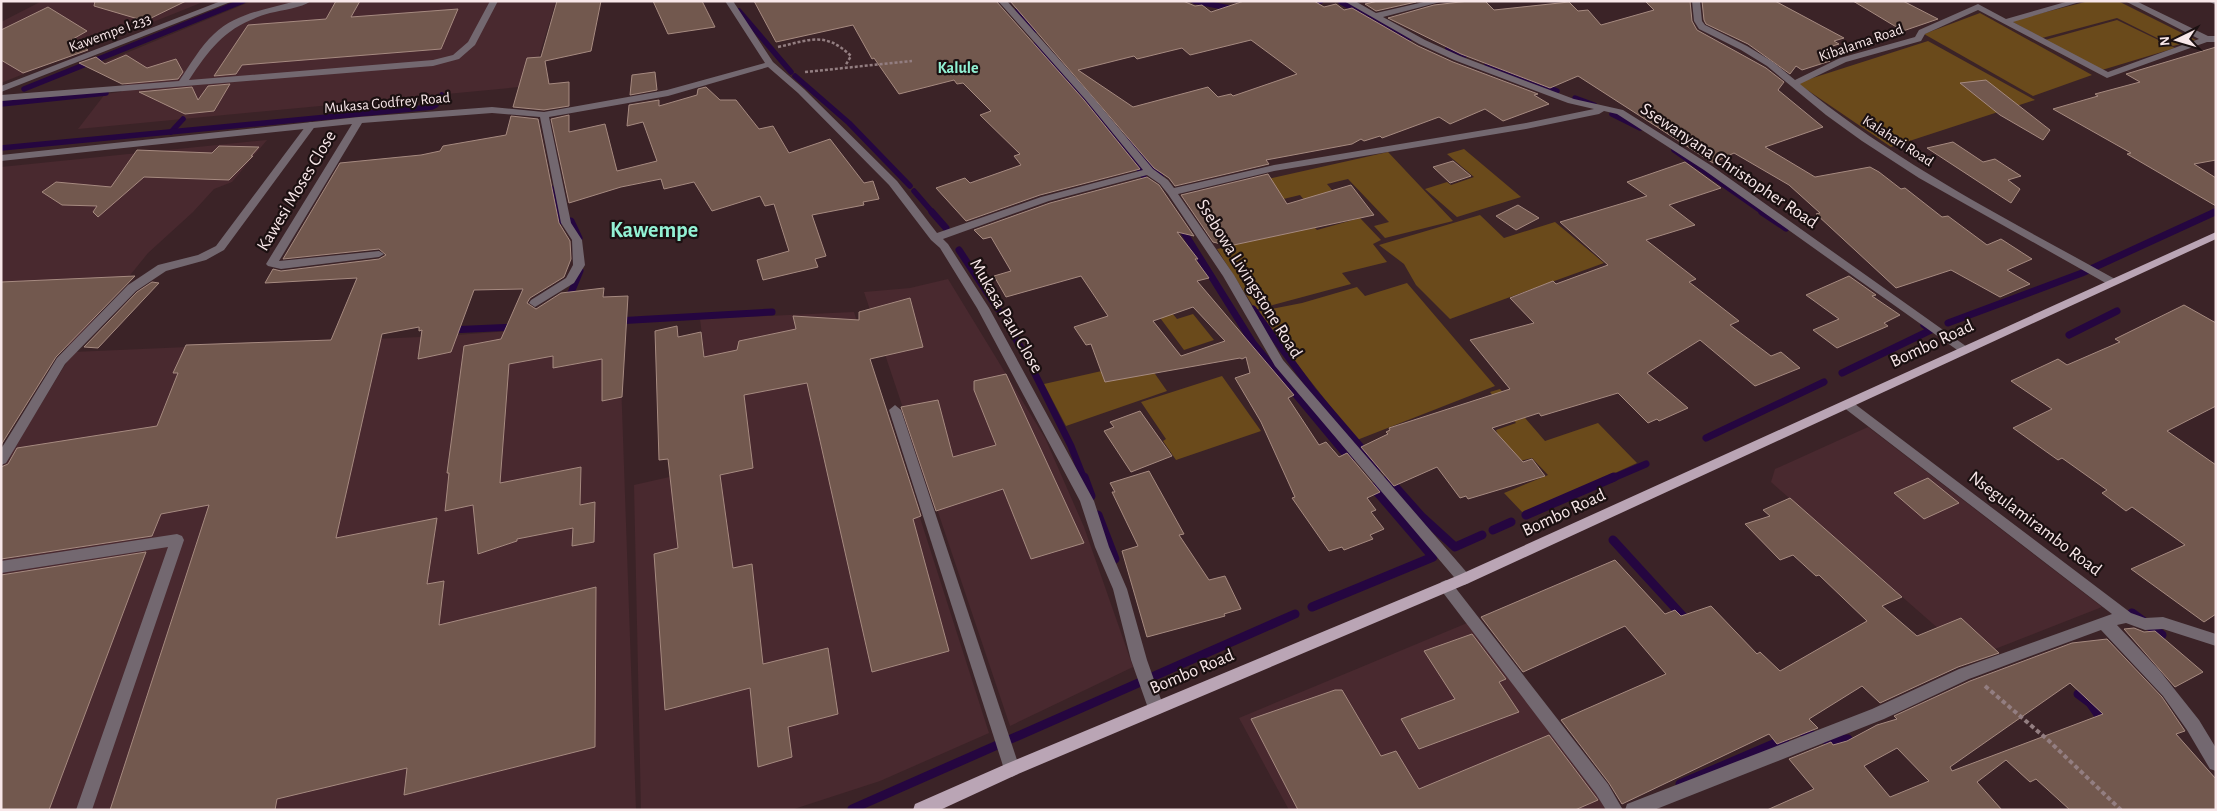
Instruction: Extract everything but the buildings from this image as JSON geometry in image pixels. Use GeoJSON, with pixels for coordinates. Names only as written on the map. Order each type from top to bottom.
{"type":"FeatureCollection","features":[{"type":"Feature","properties":{"kind":"main road","name":"Bombo Road"},"geometry":{"type":"LineString","coordinates":[[921,810],[1012,769],[1464,579],[2216,235]]}},
{"type":"Feature","properties":{"kind":"street","name":"Kawempe I 233"},"geometry":{"type":"LineString","coordinates":[[1,89],[229,1]]}},
{"type":"Feature","properties":{"kind":"street"},"geometry":{"type":"LineString","coordinates":[[182,83],[211,42],[223,31],[241,20],[307,1]]}},
{"type":"Feature","properties":{"kind":"street"},"geometry":{"type":"LineString","coordinates":[[1,98],[433,63],[456,57],[472,43],[494,1]]}},
{"type":"Feature","properties":{"kind":"street","name":"Mukasa Paul Close"},"geometry":{"type":"LineString","coordinates":[[729,1],[770,64],[784,75],[893,183],[935,238],[944,246],[983,308],[1087,502],[1102,547],[1120,588],[1139,660],[1156,708]]}},
{"type":"Feature","properties":{"kind":"street","name":"Ssebowa Livingstone Road"},"geometry":{"type":"LineString","coordinates":[[1002,1],[1088,97],[1149,171],[1164,182],[1172,192],[1228,275],[1279,362],[1464,579]]}},
{"type":"Feature","properties":{"kind":"street","name":"Ssewanyana Christopher Road"},"geometry":{"type":"LineString","coordinates":[[1348,1],[1457,58],[1571,101],[1620,112],[1708,168],[1964,349]]}},
{"type":"Feature","properties":{"kind":"street"},"geometry":{"type":"LineString","coordinates":[[1375,16],[1440,1]]}},
{"type":"Feature","properties":{"kind":"street","name":"Kalahari Road"},"geometry":{"type":"LineString","coordinates":[[1696,1],[1698,21],[1702,27],[1744,48],[1795,83],[1829,113],[1923,176],[2111,282]]}},
{"type":"Feature","properties":{"kind":"street"},"geometry":{"type":"LineString","coordinates":[[2007,21],[2079,1]]}},
{"type":"Feature","properties":{"kind":"street"},"geometry":{"type":"LineString","coordinates":[[2129,1],[2206,39],[2216,39]]}},
{"type":"Feature","properties":{"kind":"street"},"geometry":{"type":"LineString","coordinates":[[2212,1],[2216,3]]}},
{"type":"Feature","properties":{"kind":"street","name":"Kibalama Road"},"geometry":{"type":"LineString","coordinates":[[1795,83],[1843,60],[1918,39],[1922,32],[1978,7],[2107,75],[2206,39]]}},
{"type":"Feature","properties":{"kind":"street","name":"Mukasa Godfrey Road"},"geometry":{"type":"LineString","coordinates":[[1,158],[359,120],[481,110],[544,115],[668,93],[770,64]]}},
{"type":"Feature","properties":{"kind":"street"},"geometry":{"type":"LineString","coordinates":[[1172,192],[1274,168],[1526,126],[1608,109]]}},
{"type":"Feature","properties":{"kind":"street"},"geometry":{"type":"LineString","coordinates":[[535,303],[570,280],[579,265],[577,240],[566,223],[544,115]]}},
{"type":"Feature","properties":{"kind":"street","name":"Kawesi Moses Close"},"geometry":{"type":"LineString","coordinates":[[359,120],[272,264],[281,265],[379,254]]}},
{"type":"Feature","properties":{"kind":"street"},"geometry":{"type":"LineString","coordinates":[[1,460],[46,384],[71,350],[132,288],[147,277],[162,268],[202,258],[220,248],[311,125]]}},
{"type":"Feature","properties":{"kind":"street"},"geometry":{"type":"LineString","coordinates":[[935,238],[1045,199],[1149,171]]}},
{"type":"Feature","properties":{"kind":"street","name":"Nsegulamirambo Road"},"geometry":{"type":"LineString","coordinates":[[1847,404],[2126,617],[2145,624],[2163,623],[2216,640]]}},
{"type":"Feature","properties":{"kind":"street"},"geometry":{"type":"LineString","coordinates":[[895,410],[1012,769]]}},
{"type":"Feature","properties":{"kind":"street"},"geometry":{"type":"LineString","coordinates":[[1,567],[177,540],[84,810]]}},
{"type":"Feature","properties":{"kind":"street"},"geometry":{"type":"LineString","coordinates":[[1446,586],[1602,789],[1615,810]]}},
{"type":"Feature","properties":{"kind":"street"},"geometry":{"type":"LineString","coordinates":[[1633,810],[1878,714],[1970,672],[2102,623],[2126,617]]}},
{"type":"Feature","properties":{"kind":"street"},"geometry":{"type":"LineString","coordinates":[[2102,623],[2109,627],[2169,689],[2200,733],[2216,764]]}},
{"type":"Feature","properties":{"kind":"path"},"geometry":{"type":"LineString","coordinates":[[760,50],[826,38],[838,43],[851,56],[845,66]]}},
{"type":"Feature","properties":{"kind":"path"},"geometry":{"type":"LineString","coordinates":[[784,75],[845,66],[875,66],[912,61]]}},
{"type":"Feature","properties":{"kind":"path"},"geometry":{"type":"LineString","coordinates":[[1970,672],[2048,740],[2121,810]]}},
{"type":"Feature","properties":{"kind":"shaded area"},"geometry":{"type":"Polygon","coordinates":[[[42,1],[203,2],[1,83],[1,22],[42,1]]]}},
{"type":"Feature","properties":{"kind":"shaded area"},"geometry":{"type":"Polygon","coordinates":[[[252,1],[556,1],[530,86],[78,129],[105,94],[121,92],[127,81],[102,63],[252,1]]]}},
{"type":"Feature","properties":{"kind":"shaded area"},"geometry":{"type":"Polygon","coordinates":[[[2089,1],[2118,1],[2196,40],[2173,46],[2117,18],[2042,38],[2011,21],[2089,1]]]}},
{"type":"Feature","properties":{"kind":"shaded area"},"geometry":{"type":"Polygon","coordinates":[[[1980,13],[2092,75],[2033,96],[1924,34],[1980,13]]]}},
{"type":"Feature","properties":{"kind":"shaded area"},"geometry":{"type":"Polygon","coordinates":[[[2117,20],[2175,48],[2102,70],[2045,40],[2117,20]]]}},
{"type":"Feature","properties":{"kind":"shaded area"},"geometry":{"type":"Polygon","coordinates":[[[1928,41],[2035,100],[1891,147],[1797,83],[1928,41]]]}},
{"type":"Feature","properties":{"kind":"shaded area"},"geometry":{"type":"Polygon","coordinates":[[[267,140],[232,182],[214,189],[193,212],[148,253],[73,346],[1,351],[1,167],[267,140]]]}},
{"type":"Feature","properties":{"kind":"shaded area"},"geometry":{"type":"Polygon","coordinates":[[[1464,149],[1521,197],[1457,217],[1425,189],[1447,182],[1451,185],[1474,177],[1447,154],[1464,149]]]}},
{"type":"Feature","properties":{"kind":"shaded area"},"geometry":{"type":"Polygon","coordinates":[[[1388,152],[1453,221],[1385,238],[1374,226],[1389,222],[1348,179],[1327,184],[1341,201],[1311,208],[1300,195],[1247,208],[1232,187],[1388,152]]]}},
{"type":"Feature","properties":{"kind":"shaded area"},"geometry":{"type":"Polygon","coordinates":[[[1480,215],[1504,238],[1555,222],[1604,263],[1450,319],[1416,285],[1404,264],[1379,245],[1480,215]]]}},
{"type":"Feature","properties":{"kind":"shaded area"},"geometry":{"type":"Polygon","coordinates":[[[1360,218],[1381,240],[1373,244],[1387,262],[1342,273],[1351,284],[1258,309],[1255,309],[1217,249],[1308,228],[1311,224],[1317,230],[1360,218]]]}},
{"type":"Feature","properties":{"kind":"shaded area"},"geometry":{"type":"Polygon","coordinates":[[[948,279],[1045,438],[1084,527],[1133,667],[1010,726],[864,292],[910,288],[948,279]]]}},
{"type":"Feature","properties":{"kind":"shaded area"},"geometry":{"type":"Polygon","coordinates":[[[1407,283],[1495,386],[1357,440],[1256,312],[1302,303],[1357,287],[1365,296],[1407,283]]]}},
{"type":"Feature","properties":{"kind":"shaded area"},"geometry":{"type":"Polygon","coordinates":[[[1167,307],[1177,319],[1193,314],[1214,340],[1184,350],[1155,311],[1167,307]]]}},
{"type":"Feature","properties":{"kind":"shaded area"},"geometry":{"type":"Polygon","coordinates":[[[854,312],[989,733],[880,781],[791,810],[641,810],[634,485],[718,466],[700,319],[854,312]]]}},
{"type":"Feature","properties":{"kind":"shaded area"},"geometry":{"type":"Polygon","coordinates":[[[619,323],[636,810],[1,810],[1,469],[73,352],[443,336],[619,323]]]}},
{"type":"Feature","properties":{"kind":"shaded area"},"geometry":{"type":"Polygon","coordinates":[[[1146,361],[1167,391],[1066,426],[1044,384],[1146,361]]]}},
{"type":"Feature","properties":{"kind":"shaded area"},"geometry":{"type":"Polygon","coordinates":[[[1222,376],[1261,431],[1176,460],[1163,441],[1166,439],[1141,402],[1222,376]]]}},
{"type":"Feature","properties":{"kind":"shaded area"},"geometry":{"type":"Polygon","coordinates":[[[1500,389],[1545,441],[1598,423],[1637,463],[1524,514],[1504,493],[1548,475],[1532,458],[1498,467],[1479,441],[1498,435],[1496,430],[1516,423],[1490,392],[1500,389]]]}},
{"type":"Feature","properties":{"kind":"shaded area"},"geometry":{"type":"Polygon","coordinates":[[[1868,427],[2102,607],[1972,658],[1771,482],[1775,469],[1868,427]]]}},
{"type":"Feature","properties":{"kind":"shaded area"},"geometry":{"type":"Polygon","coordinates":[[[1472,621],[1612,810],[1289,810],[1239,718],[1472,621]]]}},
{"type":"Feature","properties":{"kind":"waterway"},"geometry":{"type":"LineString","coordinates":[[24,89],[243,1]]}},
{"type":"Feature","properties":{"kind":"waterway"},"geometry":{"type":"LineString","coordinates":[[1194,1],[1234,9]]}},
{"type":"Feature","properties":{"kind":"waterway"},"geometry":{"type":"LineString","coordinates":[[1308,6],[1321,1]]}},
{"type":"Feature","properties":{"kind":"waterway"},"geometry":{"type":"LineString","coordinates":[[1341,2],[1410,38]]}},
{"type":"Feature","properties":{"kind":"waterway"},"geometry":{"type":"LineString","coordinates":[[1018,10],[1036,30]]}},
{"type":"Feature","properties":{"kind":"waterway"},"geometry":{"type":"LineString","coordinates":[[739,11],[791,72]]}},
{"type":"Feature","properties":{"kind":"waterway"},"geometry":{"type":"LineString","coordinates":[[1035,45],[1110,129],[1149,185]]}},
{"type":"Feature","properties":{"kind":"waterway"},"geometry":{"type":"LineString","coordinates":[[1448,48],[1465,55]]}},
{"type":"Feature","properties":{"kind":"waterway"},"geometry":{"type":"LineString","coordinates":[[1487,64],[1557,91]]}},
{"type":"Feature","properties":{"kind":"waterway"},"geometry":{"type":"LineString","coordinates":[[795,76],[849,123],[910,186]]}},
{"type":"Feature","properties":{"kind":"waterway"},"geometry":{"type":"LineString","coordinates":[[1,104],[106,93]]}},
{"type":"Feature","properties":{"kind":"waterway"},"geometry":{"type":"LineString","coordinates":[[171,132],[432,107],[436,105],[442,95]]}},
{"type":"Feature","properties":{"kind":"waterway"},"geometry":{"type":"LineString","coordinates":[[1575,98],[1594,105]]}},
{"type":"Feature","properties":{"kind":"waterway"},"geometry":{"type":"LineString","coordinates":[[1612,114],[1640,128]]}},
{"type":"Feature","properties":{"kind":"waterway"},"geometry":{"type":"LineString","coordinates":[[171,132],[183,119]]}},
{"type":"Feature","properties":{"kind":"waterway"},"geometry":{"type":"LineString","coordinates":[[1,148],[171,132]]}},
{"type":"Feature","properties":{"kind":"waterway"},"geometry":{"type":"LineString","coordinates":[[1129,137],[1161,177]]}},
{"type":"Feature","properties":{"kind":"waterway"},"geometry":{"type":"LineString","coordinates":[[1674,150],[1764,213]]}},
{"type":"Feature","properties":{"kind":"waterway"},"geometry":{"type":"LineString","coordinates":[[551,188],[559,213]]}},
{"type":"Feature","properties":{"kind":"waterway"},"geometry":{"type":"LineString","coordinates":[[914,191],[933,213]]}},
{"type":"Feature","properties":{"kind":"waterway"},"geometry":{"type":"LineString","coordinates":[[2212,213],[2216,211]]}},
{"type":"Feature","properties":{"kind":"waterway"},"geometry":{"type":"LineString","coordinates":[[559,212],[562,221],[571,221],[579,238]]}},
{"type":"Feature","properties":{"kind":"waterway"},"geometry":{"type":"LineString","coordinates":[[932,212],[946,228]]}},
{"type":"Feature","properties":{"kind":"waterway"},"geometry":{"type":"LineString","coordinates":[[1762,212],[1786,228]]}},
{"type":"Feature","properties":{"kind":"waterway"},"geometry":{"type":"LineString","coordinates":[[1948,323],[2082,273],[2215,212]]}},
{"type":"Feature","properties":{"kind":"waterway"},"geometry":{"type":"LineString","coordinates":[[1180,226],[1253,343],[1351,461]]}},
{"type":"Feature","properties":{"kind":"waterway"},"geometry":{"type":"LineString","coordinates":[[959,250],[998,309]]}},
{"type":"Feature","properties":{"kind":"waterway"},"geometry":{"type":"LineString","coordinates":[[568,300],[580,271]]}},
{"type":"Feature","properties":{"kind":"waterway"},"geometry":{"type":"LineString","coordinates":[[1253,309],[1313,391],[1379,468]]}},
{"type":"Feature","properties":{"kind":"waterway"},"geometry":{"type":"LineString","coordinates":[[2069,335],[2117,311]]}},
{"type":"Feature","properties":{"kind":"waterway"},"geometry":{"type":"LineString","coordinates":[[616,321],[772,312]]}},
{"type":"Feature","properties":{"kind":"waterway"},"geometry":{"type":"LineString","coordinates":[[1007,324],[1028,360]]}},
{"type":"Feature","properties":{"kind":"waterway"},"geometry":{"type":"LineString","coordinates":[[1842,373],[1931,330],[1924,325]]}},
{"type":"Feature","properties":{"kind":"waterway"},"geometry":{"type":"LineString","coordinates":[[449,330],[515,327]]}},
{"type":"Feature","properties":{"kind":"waterway"},"geometry":{"type":"LineString","coordinates":[[1034,372],[1071,446],[1084,479]]}},
{"type":"Feature","properties":{"kind":"waterway"},"geometry":{"type":"LineString","coordinates":[[1706,438],[1824,382]]}},
{"type":"Feature","properties":{"kind":"waterway"},"geometry":{"type":"LineString","coordinates":[[1611,479],[1646,464]]}},
{"type":"Feature","properties":{"kind":"waterway"},"geometry":{"type":"LineString","coordinates":[[1084,477],[1091,496]]}},
{"type":"Feature","properties":{"kind":"waterway"},"geometry":{"type":"LineString","coordinates":[[1526,515],[1614,477]]}},
{"type":"Feature","properties":{"kind":"waterway"},"geometry":{"type":"LineString","coordinates":[[1388,479],[1421,516],[1455,547],[1482,535]]}},
{"type":"Feature","properties":{"kind":"waterway"},"geometry":{"type":"LineString","coordinates":[[1312,607],[1433,557],[1373,487]]}},
{"type":"Feature","properties":{"kind":"waterway"},"geometry":{"type":"LineString","coordinates":[[1098,515],[1115,559]]}},
{"type":"Feature","properties":{"kind":"waterway"},"geometry":{"type":"LineString","coordinates":[[1493,530],[1511,522]]}},
{"type":"Feature","properties":{"kind":"waterway"},"geometry":{"type":"LineString","coordinates":[[1613,540],[1689,623]]}},
{"type":"Feature","properties":{"kind":"waterway"},"geometry":{"type":"LineString","coordinates":[[2132,613],[2162,635]]}},
{"type":"Feature","properties":{"kind":"waterway"},"geometry":{"type":"LineString","coordinates":[[852,809],[1295,614]]}},
{"type":"Feature","properties":{"kind":"waterway"},"geometry":{"type":"LineString","coordinates":[[2088,689],[2078,694],[2090,703],[2104,723]]}},
{"type":"Feature","properties":{"kind":"waterway"},"geometry":{"type":"LineString","coordinates":[[1797,730],[1827,740],[1848,739]]}},
{"type":"Feature","properties":{"kind":"waterway"},"geometry":{"type":"LineString","coordinates":[[1680,784],[1785,739]]}},
{"type":"Feature","properties":{"kind":"district","name":"Kalule"},"geometry":{"type":"Point","coordinates":[958,68]}},
{"type":"Feature","properties":{"kind":"district","name":"Kawempe"},"geometry":{"type":"Point","coordinates":[654,230]}}]}
